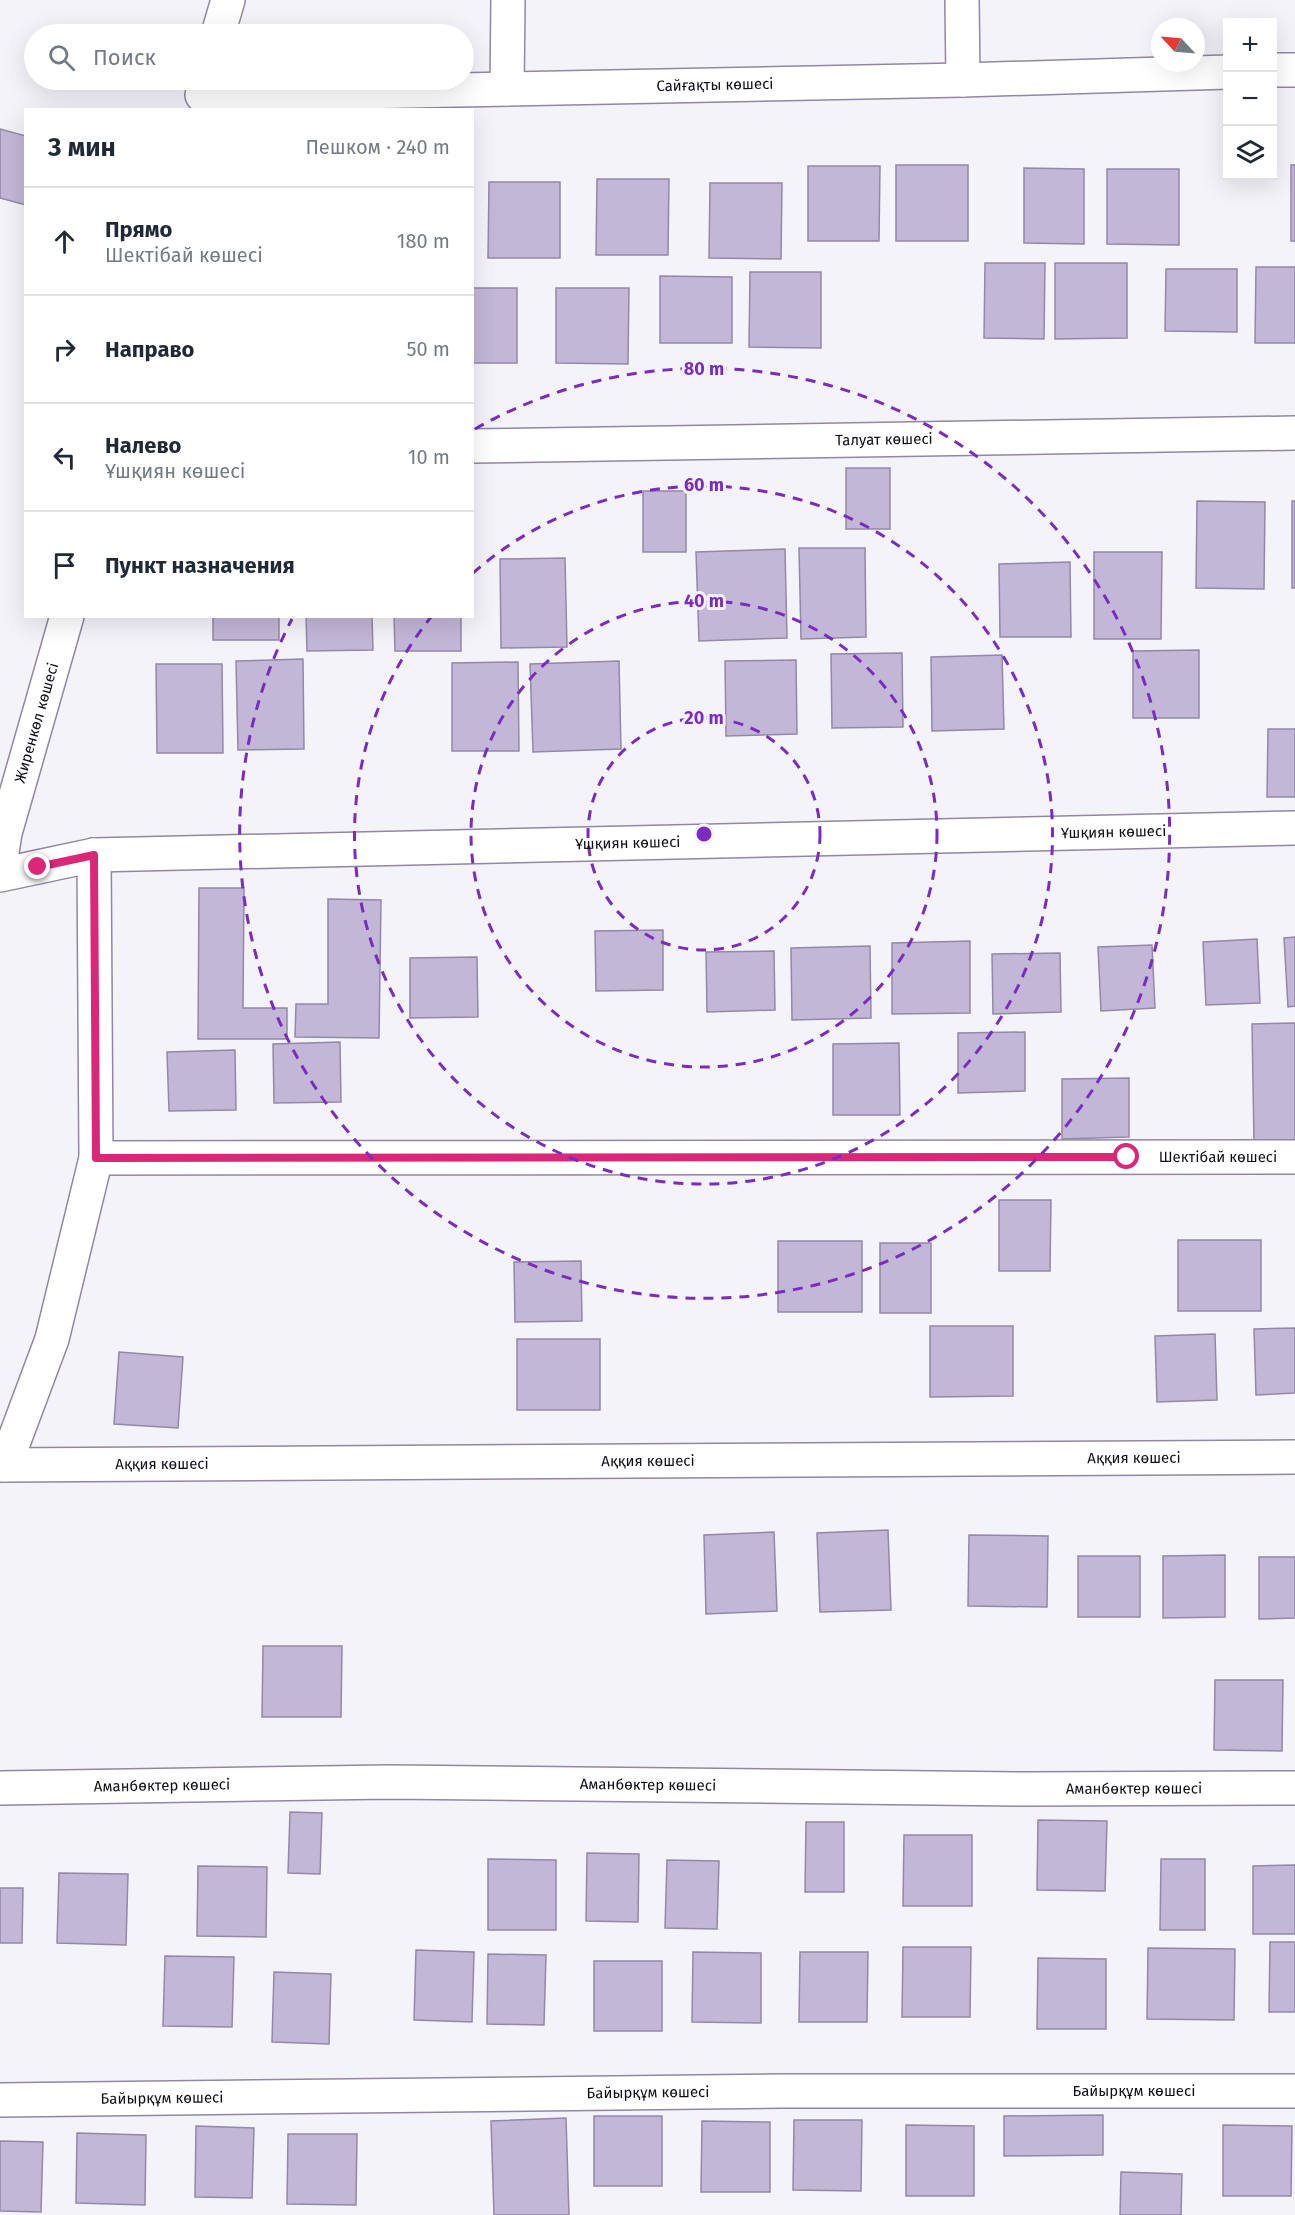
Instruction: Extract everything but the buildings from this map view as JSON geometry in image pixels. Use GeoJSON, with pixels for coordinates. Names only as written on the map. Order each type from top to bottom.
{"type":"FeatureCollection","features":[{"type":"Feature","properties":{"kind":"street"},"geometry":{"type":"LineString","coordinates":[[222,24],[228,0]]}},
{"type":"Feature","properties":{"kind":"street"},"geometry":{"type":"LineString","coordinates":[[507,89],[508,0]]}},
{"type":"Feature","properties":{"kind":"street"},"geometry":{"type":"LineString","coordinates":[[962,0],[963,80]]}},
{"type":"Feature","properties":{"kind":"street"},"geometry":{"type":"LineString","coordinates":[[1277,70],[1295,70]]}},
{"type":"Feature","properties":{"kind":"street","name":"Сайғақты көшесі"},"geometry":{"type":"LineString","coordinates":[[474,90],[1223,72]]}},
{"type":"Feature","properties":{"kind":"street","name":"Сайғақты көшесі"},"geometry":{"type":"LineString","coordinates":[[202,95],[456,90]]}},
{"type":"Feature","properties":{"kind":"street","name":"Талуат көшесі"},"geometry":{"type":"LineString","coordinates":[[474,446],[1295,434]]}},
{"type":"Feature","properties":{"kind":"street","name":"Жиренкөл көшесі"},"geometry":{"type":"LineString","coordinates":[[0,865],[5,833],[66,618]]}},
{"type":"Feature","properties":{"kind":"street","name":"Ұшқиян көшесі"},"geometry":{"type":"LineString","coordinates":[[0,875],[94,855],[1295,828]]}},
{"type":"Feature","properties":{"kind":"street"},"geometry":{"type":"LineString","coordinates":[[2,1465],[52,1339],[96,1158],[94,855]]}},
{"type":"Feature","properties":{"kind":"street","name":"Шектібай көшесі"},"geometry":{"type":"LineString","coordinates":[[96,1158],[1295,1157]]}},
{"type":"Feature","properties":{"kind":"street","name":"Аққия көшесі"},"geometry":{"type":"LineString","coordinates":[[2,1465],[1295,1457]]}},
{"type":"Feature","properties":{"kind":"street","name":"Аманбөктер көшесі"},"geometry":{"type":"LineString","coordinates":[[0,1788],[389,1782],[1027,1789],[1295,1788]]}},
{"type":"Feature","properties":{"kind":"street","name":"Байырқұм көшесі"},"geometry":{"type":"LineString","coordinates":[[0,2100],[782,2091],[1295,2091]]}},
{"type":"Feature","properties":{"kind":"route"},"geometry":{"type":"LineString","coordinates":[[38,867],[94,855],[96,1158],[1127,1157]]}}]}
